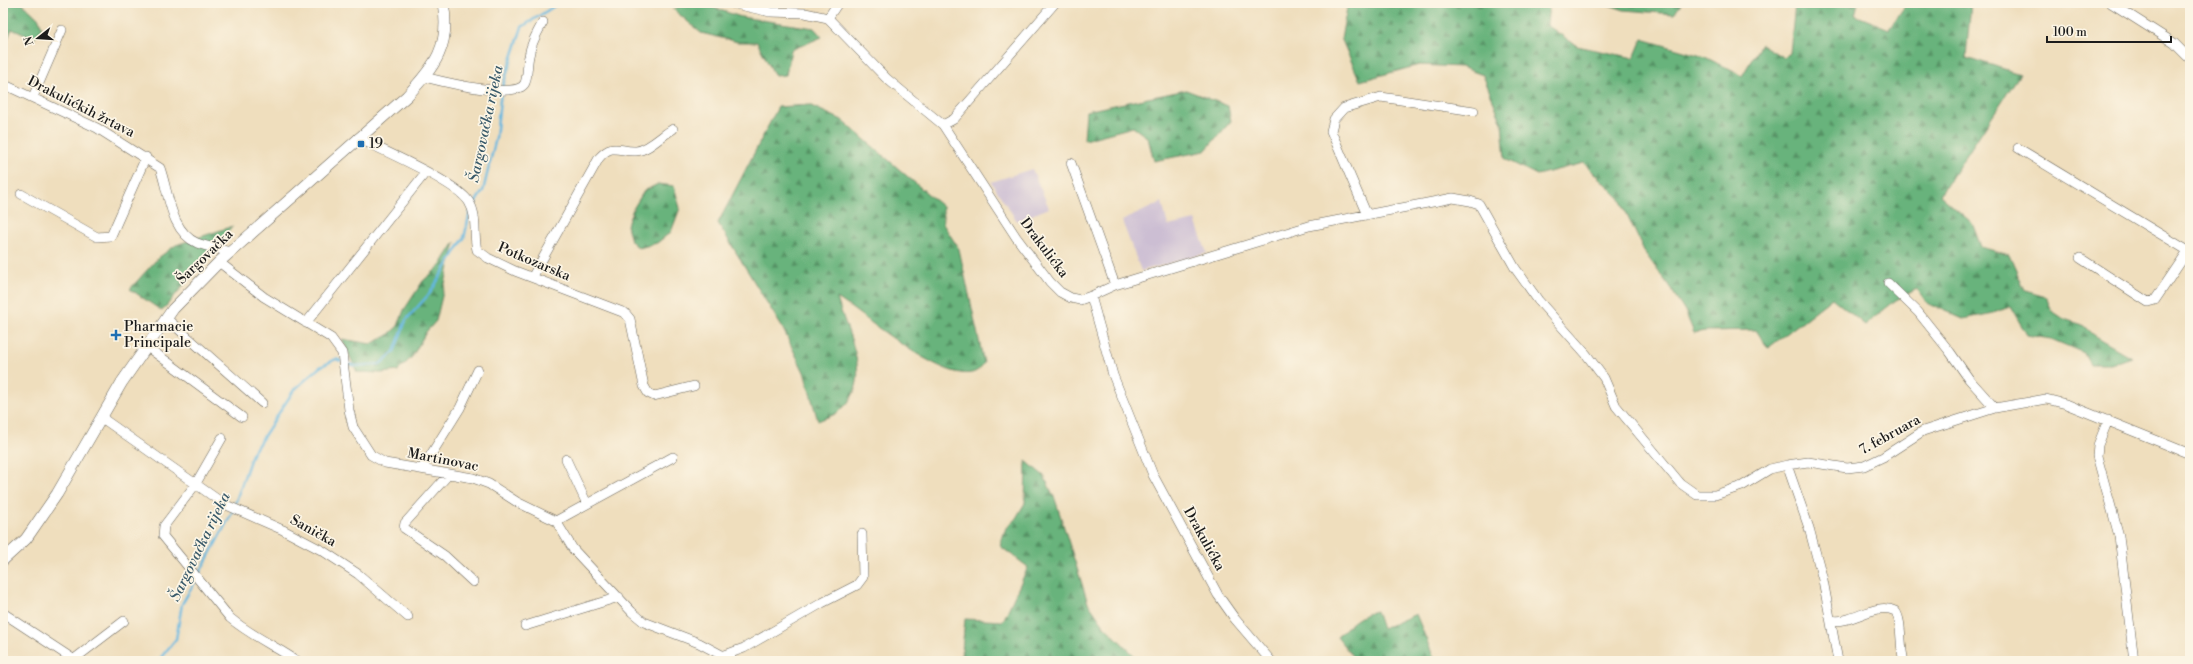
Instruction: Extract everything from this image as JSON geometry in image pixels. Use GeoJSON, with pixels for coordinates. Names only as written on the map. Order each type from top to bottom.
{"type":"FeatureCollection","features":[{"type":"Feature","properties":{"kind":"street","name":"Šargovačka"},"geometry":{"type":"LineString","coordinates":[[3,560],[31,532],[57,494],[122,382],[166,318],[219,262],[358,138],[408,96],[424,77],[439,56],[445,37],[443,3]]}},
{"type":"Feature","properties":{"kind":"street"},"geometry":{"type":"LineString","coordinates":[[730,3],[770,12],[805,13],[828,18],[838,3]]}},
{"type":"Feature","properties":{"kind":"street"},"geometry":{"type":"LineString","coordinates":[[943,125],[954,119],[1055,3]]}},
{"type":"Feature","properties":{"kind":"street"},"geometry":{"type":"LineString","coordinates":[[2111,3],[2174,43],[2190,59]]}},
{"type":"Feature","properties":{"kind":"street","name":"Drakulićka"},"geometry":{"type":"LineString","coordinates":[[828,18],[886,78],[943,125],[1016,237],[1050,282],[1060,292],[1071,298],[1080,300],[1091,296],[1113,375],[1153,475],[1218,595],[1235,619],[1271,661]]}},
{"type":"Feature","properties":{"kind":"street"},"geometry":{"type":"LineString","coordinates":[[424,77],[454,85],[498,90],[509,90],[521,87],[524,83],[528,56],[533,39],[543,22]]}},
{"type":"Feature","properties":{"kind":"street"},"geometry":{"type":"LineString","coordinates":[[33,97],[62,30]]}},
{"type":"Feature","properties":{"kind":"street","name":"Drakulićkih žrtava"},"geometry":{"type":"LineString","coordinates":[[3,84],[98,128],[160,168],[173,215],[183,233],[197,242],[230,252]]}},
{"type":"Feature","properties":{"kind":"street"},"geometry":{"type":"LineString","coordinates":[[1367,215],[1331,131],[1334,119],[1344,108],[1381,97],[1474,111]]}},
{"type":"Feature","properties":{"kind":"street"},"geometry":{"type":"LineString","coordinates":[[533,276],[599,158],[605,150],[614,148],[636,151],[645,148],[674,129]]}},
{"type":"Feature","properties":{"kind":"street","name":"Potkozarska"},"geometry":{"type":"LineString","coordinates":[[358,138],[426,172],[457,190],[469,201],[474,214],[477,250],[488,258],[515,271],[533,276],[625,313],[630,319],[644,386],[648,393],[654,396],[694,386]]}},
{"type":"Feature","properties":{"kind":"street"},"geometry":{"type":"LineString","coordinates":[[2018,148],[2189,251],[2156,300],[2148,302],[2080,258]]}},
{"type":"Feature","properties":{"kind":"street"},"geometry":{"type":"LineString","coordinates":[[22,194],[97,237],[111,236],[146,158]]}},
{"type":"Feature","properties":{"kind":"street"},"geometry":{"type":"LineString","coordinates":[[1071,163],[1116,285]]}},
{"type":"Feature","properties":{"kind":"street"},"geometry":{"type":"LineString","coordinates":[[306,323],[426,172]]}},
{"type":"Feature","properties":{"kind":"street","name":"7. februara"},"geometry":{"type":"LineString","coordinates":[[1091,296],[1116,285],[1309,226],[1453,198],[1479,204],[1515,268],[1538,300],[1591,360],[1604,378],[1616,406],[1680,483],[1697,495],[1715,495],[1742,486],[1770,469],[1786,465],[1808,462],[1832,466],[1864,466],[1883,457],[1923,431],[1995,408],[2046,399],[2066,404],[2108,420],[2190,454]]}},
{"type":"Feature","properties":{"kind":"street","name":"Martinovac"},"geometry":{"type":"LineString","coordinates":[[219,262],[264,297],[331,338],[342,353],[349,410],[353,427],[363,445],[371,455],[385,463],[473,478],[490,484],[517,502],[556,521]]}},
{"type":"Feature","properties":{"kind":"street"},"geometry":{"type":"LineString","coordinates":[[1888,282],[1918,312],[1950,352],[1969,379],[1995,408]]}},
{"type":"Feature","properties":{"kind":"street"},"geometry":{"type":"LineString","coordinates":[[166,318],[262,403]]}},
{"type":"Feature","properties":{"kind":"street"},"geometry":{"type":"LineString","coordinates":[[146,346],[242,417]]}},
{"type":"Feature","properties":{"kind":"street"},"geometry":{"type":"LineString","coordinates":[[422,469],[460,408],[478,370]]}},
{"type":"Feature","properties":{"kind":"street","name":"Sanička"},"geometry":{"type":"LineString","coordinates":[[102,418],[224,504],[239,512],[283,530],[323,552],[358,574],[408,617]]}},
{"type":"Feature","properties":{"kind":"street"},"geometry":{"type":"LineString","coordinates":[[2108,420],[2098,445],[2097,456],[2119,536],[2134,661]]}},
{"type":"Feature","properties":{"kind":"street"},"geometry":{"type":"LineString","coordinates":[[222,438],[196,485],[164,526],[163,531],[166,541],[202,581],[230,618],[241,627],[275,646],[297,661]]}},
{"type":"Feature","properties":{"kind":"street"},"geometry":{"type":"LineString","coordinates":[[673,457],[556,521],[573,549],[644,622],[699,642],[734,661]]}},
{"type":"Feature","properties":{"kind":"street"},"geometry":{"type":"LineString","coordinates":[[566,460],[587,504]]}},
{"type":"Feature","properties":{"kind":"street"},"geometry":{"type":"LineString","coordinates":[[1786,465],[1809,528],[1831,620],[1838,661]]}},
{"type":"Feature","properties":{"kind":"street"},"geometry":{"type":"LineString","coordinates":[[448,474],[405,523],[404,528],[409,533],[445,556],[473,582]]}},
{"type":"Feature","properties":{"kind":"street"},"geometry":{"type":"LineString","coordinates":[[725,655],[744,648],[822,603],[857,585],[863,577],[862,534]]}},
{"type":"Feature","properties":{"kind":"street"},"geometry":{"type":"LineString","coordinates":[[525,626],[619,597]]}},
{"type":"Feature","properties":{"kind":"street"},"geometry":{"type":"LineString","coordinates":[[1831,620],[1841,621],[1886,608],[1895,611],[1900,626],[1899,641],[1904,661]]}},
{"type":"Feature","properties":{"kind":"street"},"geometry":{"type":"LineString","coordinates":[[3,613],[75,660],[124,621]]}},
{"type":"Feature","properties":{"kind":"shaded area"},"geometry":{"type":"Polygon","coordinates":[[[1032,169],[1049,208],[1017,221],[991,182],[1032,169]]]}},
{"type":"Feature","properties":{"kind":"shaded area"},"geometry":{"type":"Polygon","coordinates":[[[1162,202],[1168,226],[1195,220],[1207,253],[1141,271],[1122,221],[1162,202]]]}},
{"type":"Feature","properties":{"kind":"green space"},"geometry":{"type":"Polygon","coordinates":[[[3,3],[22,3],[39,19],[42,28],[34,39],[12,29],[3,49],[3,3]]]}},
{"type":"Feature","properties":{"kind":"green space"},"geometry":{"type":"Polygon","coordinates":[[[1348,3],[1549,3],[1547,25],[1577,46],[1634,58],[1642,39],[1705,57],[1742,76],[1761,44],[1784,58],[1790,53],[1795,4],[1793,3],[1858,3],[1855,15],[1889,29],[1907,3],[1971,3],[1966,57],[2020,74],[1940,195],[1972,223],[1981,247],[2009,255],[2025,291],[2046,297],[2052,311],[2064,319],[2083,325],[2093,335],[2131,357],[2111,364],[2090,364],[2084,353],[2051,339],[2027,335],[2010,306],[1994,313],[1963,319],[1927,303],[1917,289],[1896,300],[1865,325],[1832,298],[1768,348],[1756,330],[1705,331],[1694,333],[1685,311],[1645,253],[1620,199],[1584,163],[1537,175],[1505,159],[1502,123],[1483,75],[1461,67],[1419,65],[1360,81],[1341,38],[1348,3]]]}},
{"type":"Feature","properties":{"kind":"green space"},"geometry":{"type":"Polygon","coordinates":[[[1603,3],[1682,3],[1674,14],[1624,10],[1603,3]]]}},
{"type":"Feature","properties":{"kind":"green space"},"geometry":{"type":"Polygon","coordinates":[[[688,4],[702,4],[741,17],[814,28],[822,37],[791,50],[786,75],[775,76],[757,42],[738,42],[701,33],[673,9],[688,4]]]}},
{"type":"Feature","properties":{"kind":"green space"},"geometry":{"type":"Polygon","coordinates":[[[1186,90],[1228,106],[1231,121],[1205,151],[1154,161],[1148,138],[1133,127],[1084,140],[1086,111],[1186,90]]]}},
{"type":"Feature","properties":{"kind":"green space"},"geometry":{"type":"Polygon","coordinates":[[[809,105],[842,120],[943,207],[943,224],[959,249],[984,363],[978,370],[965,374],[948,370],[907,348],[837,298],[856,357],[858,372],[856,386],[850,400],[838,412],[818,421],[804,372],[782,327],[718,223],[778,107],[809,105]]]}},
{"type":"Feature","properties":{"kind":"green space"},"geometry":{"type":"Polygon","coordinates":[[[658,184],[674,186],[680,208],[671,232],[657,243],[639,248],[631,241],[627,225],[633,209],[644,191],[658,184]]]}},
{"type":"Feature","properties":{"kind":"green space"},"geometry":{"type":"Polygon","coordinates":[[[233,226],[162,311],[130,289],[158,258],[176,245],[233,226]]]}},
{"type":"Feature","properties":{"kind":"green space"},"geometry":{"type":"Polygon","coordinates":[[[455,242],[436,321],[426,332],[412,357],[398,371],[381,373],[357,372],[342,339],[371,344],[387,336],[398,326],[404,310],[423,281],[440,266],[455,242]]]}},
{"type":"Feature","properties":{"kind":"green space"},"geometry":{"type":"Polygon","coordinates":[[[1026,461],[1044,476],[1055,499],[1088,603],[1104,626],[1140,661],[961,661],[965,619],[1003,621],[1028,567],[1000,546],[1005,530],[1016,518],[1025,503],[1026,461]]]}},
{"type":"Feature","properties":{"kind":"green space"},"geometry":{"type":"Polygon","coordinates":[[[1376,611],[1382,629],[1416,614],[1435,661],[1356,661],[1337,637],[1359,618],[1376,611]]]}},
{"type":"Feature","properties":{"kind":"waterway","name":"Šargovačka rijeka"},"geometry":{"type":"LineString","coordinates":[[473,206],[483,191],[496,138],[501,91],[522,27],[559,3]]}},
{"type":"Feature","properties":{"kind":"waterway","name":"Šargovačka rijeka"},"geometry":{"type":"LineString","coordinates":[[346,363],[355,366],[380,364],[394,352],[406,320],[430,293],[464,238],[470,212]]}},
{"type":"Feature","properties":{"kind":"waterway","name":"Šargovačka rijeka"},"geometry":{"type":"LineString","coordinates":[[198,576],[232,513],[252,454],[294,390],[320,367],[336,359],[341,361]]}},
{"type":"Feature","properties":{"kind":"waterway","name":"Šargovačka rijeka"},"geometry":{"type":"LineString","coordinates":[[158,661],[176,639],[182,604],[196,580]]}},
{"type":"Feature","properties":{"kind":"place","name":"19"},"geometry":{"type":"Point","coordinates":[361,144]}},
{"type":"Feature","properties":{"kind":"place","name":"Pharmacie Principale"},"geometry":{"type":"Point","coordinates":[116,335]}}]}
